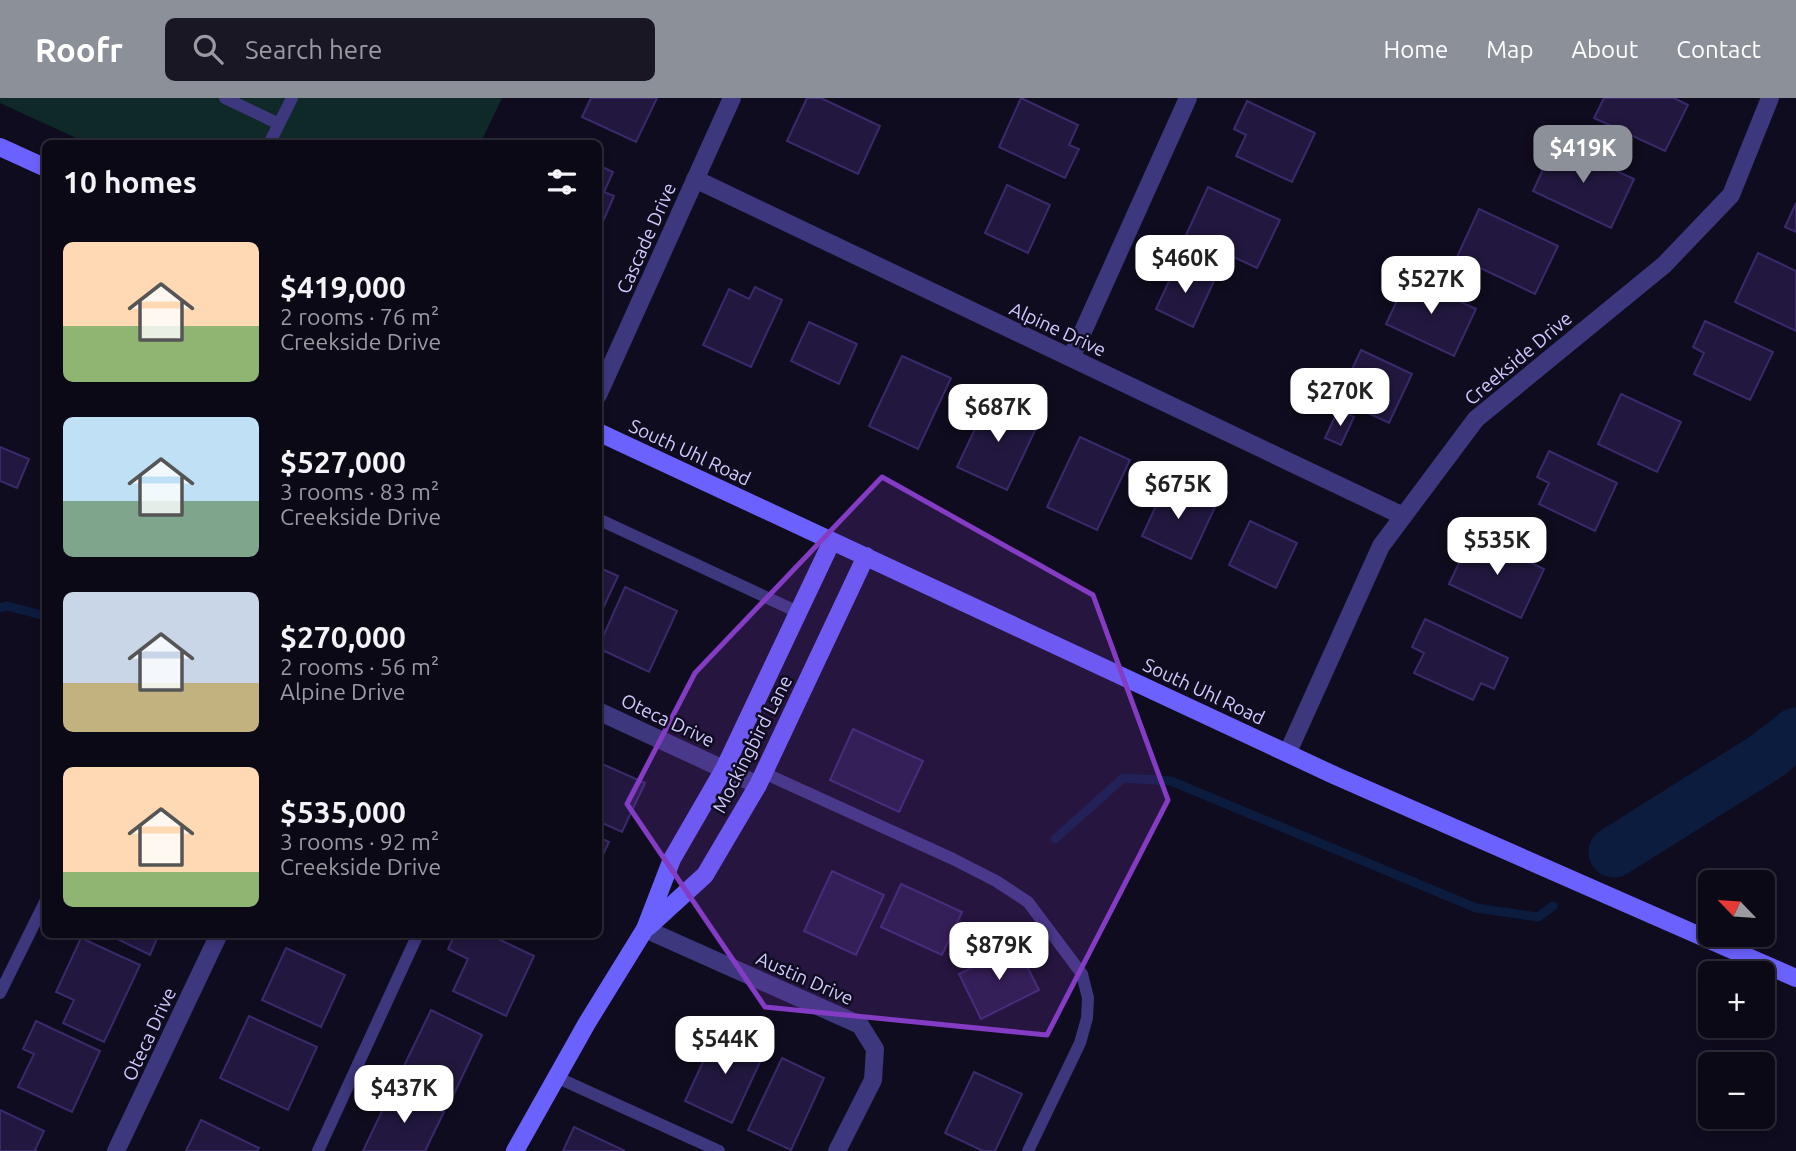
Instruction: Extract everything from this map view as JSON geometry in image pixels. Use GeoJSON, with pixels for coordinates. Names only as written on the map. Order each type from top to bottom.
{"type":"FeatureCollection","features":[{"type":"Feature","properties":{"kind":"main road"},"geometry":{"type":"LineString","coordinates":[[0,147],[42,166]]}},
{"type":"Feature","properties":{"kind":"main road","name":"South Uhl Road"},"geometry":{"type":"LineString","coordinates":[[602,434],[1336,776],[1796,978]]}},
{"type":"Feature","properties":{"kind":"main road","name":"Mockingbird Lane"},"geometry":{"type":"LineString","coordinates":[[515,1151],[645,929],[672,859],[724,769],[832,541]]}},
{"type":"Feature","properties":{"kind":"main road","name":"Mockingbird Lane"},"geometry":{"type":"LineString","coordinates":[[645,929],[705,875],[761,779],[866,556]]}},
{"type":"Feature","properties":{"kind":"street","name":"Cascade Drive"},"geometry":{"type":"LineString","coordinates":[[602,386],[732,98]]}},
{"type":"Feature","properties":{"kind":"street"},"geometry":{"type":"LineString","coordinates":[[1071,358],[1188,98]]}},
{"type":"Feature","properties":{"kind":"street","name":"Creekside Drive"},"geometry":{"type":"LineString","coordinates":[[1288,752],[1381,546],[1403,516],[1476,419],[1664,265],[1731,195],[1770,98]]}},
{"type":"Feature","properties":{"kind":"street","name":"Alpine Drive"},"geometry":{"type":"LineString","coordinates":[[695,179],[1403,516]]}},
{"type":"Feature","properties":{"kind":"street","name":"Oteca Drive"},"geometry":{"type":"LineString","coordinates":[[602,713],[724,769],[761,779]]}},
{"type":"Feature","properties":{"kind":"street","name":"Austin Drive"},"geometry":{"type":"LineString","coordinates":[[645,929],[860,1025],[875,1049],[873,1080],[837,1151]]}},
{"type":"Feature","properties":{"kind":"street","name":"Oteca Drive"},"geometry":{"type":"LineString","coordinates":[[116,1151],[217,938]]}},
{"type":"Feature","properties":{"kind":"lane"},"geometry":{"type":"LineString","coordinates":[[225,98],[279,124]]}},
{"type":"Feature","properties":{"kind":"lane"},"geometry":{"type":"LineString","coordinates":[[271,140],[292,98]]}},
{"type":"Feature","properties":{"kind":"lane"},"geometry":{"type":"LineString","coordinates":[[602,521],[798,612]]}},
{"type":"Feature","properties":{"kind":"lane"},"geometry":{"type":"LineString","coordinates":[[761,779],[953,859],[996,881],[1028,902],[1082,974],[1088,998],[1087,1018],[1080,1043],[1028,1151]]}},
{"type":"Feature","properties":{"kind":"lane"},"geometry":{"type":"LineString","coordinates":[[0,993],[42,908]]}},
{"type":"Feature","properties":{"kind":"lane"},"geometry":{"type":"LineString","coordinates":[[318,1151],[416,938]]}},
{"type":"Feature","properties":{"kind":"lane"},"geometry":{"type":"LineString","coordinates":[[556,1077],[719,1151]]}},
{"type":"Feature","properties":{"kind":"highlighted area"},"geometry":{"type":"Polygon","coordinates":[[[882,477],[1093,595],[1168,800],[1047,1035],[765,1007],[627,804],[695,673],[882,477]]]}},
{"type":"Feature","properties":{"kind":"green space"},"geometry":{"type":"Polygon","coordinates":[[[0,98],[502,98],[482,140],[80,140],[0,103],[0,98]]]}},
{"type":"Feature","properties":{"kind":"building"},"geometry":{"type":"Polygon","coordinates":[[[591,98],[657,98],[636,142],[582,117],[591,98]]]}},
{"type":"Feature","properties":{"kind":"building"},"geometry":{"type":"Polygon","coordinates":[[[807,98],[821,98],[880,126],[858,174],[787,141],[807,98]]]}},
{"type":"Feature","properties":{"kind":"building"},"geometry":{"type":"Polygon","coordinates":[[[1021,98],[1078,125],[1069,145],[1079,149],[1065,178],[999,147],[1021,98]]]}},
{"type":"Feature","properties":{"kind":"building"},"geometry":{"type":"Polygon","coordinates":[[[1604,98],[1674,98],[1688,105],[1665,151],[1594,118],[1604,98]]]}},
{"type":"Feature","properties":{"kind":"building"},"geometry":{"type":"Polygon","coordinates":[[[1247,101],[1315,133],[1292,182],[1236,156],[1246,135],[1234,129],[1247,101]]]}},
{"type":"Feature","properties":{"kind":"building"},"geometry":{"type":"Polygon","coordinates":[[[1555,143],[1634,179],[1611,228],[1533,191],[1555,143]]]}},
{"type":"Feature","properties":{"kind":"building"},"geometry":{"type":"Polygon","coordinates":[[[602,167],[613,172],[604,192],[614,196],[602,224],[602,167]]]}},
{"type":"Feature","properties":{"kind":"building"},"geometry":{"type":"Polygon","coordinates":[[[1007,185],[1050,205],[1028,253],[985,233],[1007,185]]]}},
{"type":"Feature","properties":{"kind":"building"},"geometry":{"type":"Polygon","coordinates":[[[1208,187],[1280,220],[1257,268],[1186,235],[1208,187]]]}},
{"type":"Feature","properties":{"kind":"building"},"geometry":{"type":"Polygon","coordinates":[[[1796,203],[1796,232],[1785,227],[1796,203]]]}},
{"type":"Feature","properties":{"kind":"building"},"geometry":{"type":"Polygon","coordinates":[[[1479,209],[1558,246],[1535,294],[1457,257],[1479,209]]]}},
{"type":"Feature","properties":{"kind":"building"},"geometry":{"type":"Polygon","coordinates":[[[1758,253],[1796,271],[1796,331],[1735,302],[1758,253]]]}},
{"type":"Feature","properties":{"kind":"building"},"geometry":{"type":"Polygon","coordinates":[[[1177,264],[1214,281],[1193,327],[1156,309],[1177,264]]]}},
{"type":"Feature","properties":{"kind":"building"},"geometry":{"type":"Polygon","coordinates":[[[1408,277],[1476,309],[1454,356],[1386,324],[1408,277]]]}},
{"type":"Feature","properties":{"kind":"building"},"geometry":{"type":"Polygon","coordinates":[[[755,287],[782,300],[751,367],[703,345],[729,289],[749,299],[755,287]]]}},
{"type":"Feature","properties":{"kind":"building"},"geometry":{"type":"Polygon","coordinates":[[[1705,321],[1773,352],[1750,400],[1694,374],[1704,353],[1693,347],[1705,321]]]}},
{"type":"Feature","properties":{"kind":"building"},"geometry":{"type":"Polygon","coordinates":[[[809,322],[857,344],[839,384],[791,361],[809,322]]]}},
{"type":"Feature","properties":{"kind":"building"},"geometry":{"type":"Polygon","coordinates":[[[1361,350],[1412,374],[1389,423],[1338,399],[1361,350]]]}},
{"type":"Feature","properties":{"kind":"building"},"geometry":{"type":"Polygon","coordinates":[[[902,356],[951,378],[918,449],[869,426],[902,356]]]}},
{"type":"Feature","properties":{"kind":"building"},"geometry":{"type":"Polygon","coordinates":[[[1621,394],[1681,422],[1657,472],[1598,444],[1621,394]]]}},
{"type":"Feature","properties":{"kind":"building"},"geometry":{"type":"Polygon","coordinates":[[[990,397],[1040,420],[1007,490],[957,467],[990,397]]]}},
{"type":"Feature","properties":{"kind":"building"},"geometry":{"type":"Polygon","coordinates":[[[1338,410],[1354,417],[1341,445],[1325,438],[1338,410]]]}},
{"type":"Feature","properties":{"kind":"building"},"geometry":{"type":"Polygon","coordinates":[[[1080,437],[1130,460],[1097,530],[1047,507],[1080,437]]]}},
{"type":"Feature","properties":{"kind":"building"},"geometry":{"type":"Polygon","coordinates":[[[0,447],[29,459],[17,488],[0,481],[0,447]]]}},
{"type":"Feature","properties":{"kind":"building"},"geometry":{"type":"Polygon","coordinates":[[[1549,451],[1617,483],[1595,531],[1539,504],[1549,483],[1537,477],[1549,451]]]}},
{"type":"Feature","properties":{"kind":"building"},"geometry":{"type":"Polygon","coordinates":[[[1166,484],[1215,507],[1191,559],[1142,536],[1166,484]]]}},
{"type":"Feature","properties":{"kind":"building"},"geometry":{"type":"Polygon","coordinates":[[[1250,521],[1297,543],[1276,588],[1229,565],[1250,521]]]}},
{"type":"Feature","properties":{"kind":"building"},"geometry":{"type":"Polygon","coordinates":[[[1472,536],[1544,569],[1521,618],[1449,584],[1472,536]]]}},
{"type":"Feature","properties":{"kind":"building"},"geometry":{"type":"Polygon","coordinates":[[[602,569],[618,576],[602,610],[602,569]]]}},
{"type":"Feature","properties":{"kind":"building"},"geometry":{"type":"Polygon","coordinates":[[[625,587],[677,611],[649,672],[602,650],[602,639],[625,587]]]}},
{"type":"Feature","properties":{"kind":"building"},"geometry":{"type":"Polygon","coordinates":[[[1425,619],[1508,658],[1494,689],[1481,683],[1473,700],[1414,673],[1424,653],[1412,647],[1425,619]]]}},
{"type":"Feature","properties":{"kind":"building"},"geometry":{"type":"Polygon","coordinates":[[[853,729],[923,761],[899,812],[830,780],[853,729]]]}},
{"type":"Feature","properties":{"kind":"building"},"geometry":{"type":"Polygon","coordinates":[[[602,764],[645,783],[622,832],[602,823],[602,764]]]}},
{"type":"Feature","properties":{"kind":"building"},"geometry":{"type":"Polygon","coordinates":[[[602,839],[609,842],[602,857],[602,839]]]}},
{"type":"Feature","properties":{"kind":"building"},"geometry":{"type":"Polygon","coordinates":[[[832,871],[884,895],[856,955],[804,931],[832,871]]]}},
{"type":"Feature","properties":{"kind":"building"},"geometry":{"type":"Polygon","coordinates":[[[901,884],[962,912],[942,955],[881,927],[901,884]]]}},
{"type":"Feature","properties":{"kind":"building"},"geometry":{"type":"Polygon","coordinates":[[[81,938],[140,965],[104,1042],[63,1023],[74,1000],[56,992],[81,938]]]}},
{"type":"Feature","properties":{"kind":"building"},"geometry":{"type":"Polygon","coordinates":[[[115,938],[157,938],[150,955],[115,938]]]}},
{"type":"Feature","properties":{"kind":"building"},"geometry":{"type":"Polygon","coordinates":[[[453,938],[496,938],[534,956],[506,1016],[453,991],[468,959],[448,949],[453,938]]]}},
{"type":"Feature","properties":{"kind":"building"},"geometry":{"type":"Polygon","coordinates":[[[1017,946],[1039,990],[981,1019],[959,974],[1017,946]]]}},
{"type":"Feature","properties":{"kind":"building"},"geometry":{"type":"Polygon","coordinates":[[[286,948],[345,975],[321,1027],[262,1000],[286,948]]]}},
{"type":"Feature","properties":{"kind":"building"},"geometry":{"type":"Polygon","coordinates":[[[431,1010],[482,1035],[453,1096],[401,1072],[431,1010]]]}},
{"type":"Feature","properties":{"kind":"building"},"geometry":{"type":"Polygon","coordinates":[[[249,1016],[317,1047],[288,1110],[220,1078],[249,1016]]]}},
{"type":"Feature","properties":{"kind":"building"},"geometry":{"type":"Polygon","coordinates":[[[36,1021],[100,1051],[72,1112],[18,1087],[34,1054],[23,1049],[36,1021]]]}},
{"type":"Feature","properties":{"kind":"building"},"geometry":{"type":"Polygon","coordinates":[[[718,1029],[765,1051],[732,1123],[685,1101],[718,1029]]]}},
{"type":"Feature","properties":{"kind":"building"},"geometry":{"type":"Polygon","coordinates":[[[782,1058],[824,1078],[791,1150],[748,1130],[782,1058]]]}},
{"type":"Feature","properties":{"kind":"building"},"geometry":{"type":"Polygon","coordinates":[[[974,1072],[1022,1094],[995,1151],[983,1151],[945,1133],[974,1072]]]}},
{"type":"Feature","properties":{"kind":"building"},"geometry":{"type":"Polygon","coordinates":[[[393,1088],[444,1112],[425,1151],[363,1151],[393,1088]]]}},
{"type":"Feature","properties":{"kind":"building"},"geometry":{"type":"Polygon","coordinates":[[[0,1110],[44,1131],[35,1150],[37,1151],[0,1151],[0,1110]]]}},
{"type":"Feature","properties":{"kind":"building"},"geometry":{"type":"Polygon","coordinates":[[[201,1120],[259,1148],[257,1151],[186,1151],[201,1120]]]}},
{"type":"Feature","properties":{"kind":"building"},"geometry":{"type":"Polygon","coordinates":[[[574,1127],[625,1151],[563,1151],[574,1127]]]}},
{"type":"Feature","properties":{"kind":"waterway"},"geometry":{"type":"LineString","coordinates":[[0,608],[7,606],[42,615]]}},
{"type":"Feature","properties":{"kind":"waterway"},"geometry":{"type":"LineString","coordinates":[[1614,852],[1767,756],[1796,733]]}},
{"type":"Feature","properties":{"kind":"waterway"},"geometry":{"type":"LineString","coordinates":[[1055,839],[1123,778],[1171,781],[1476,908],[1538,917],[1553,906]]}}]}
